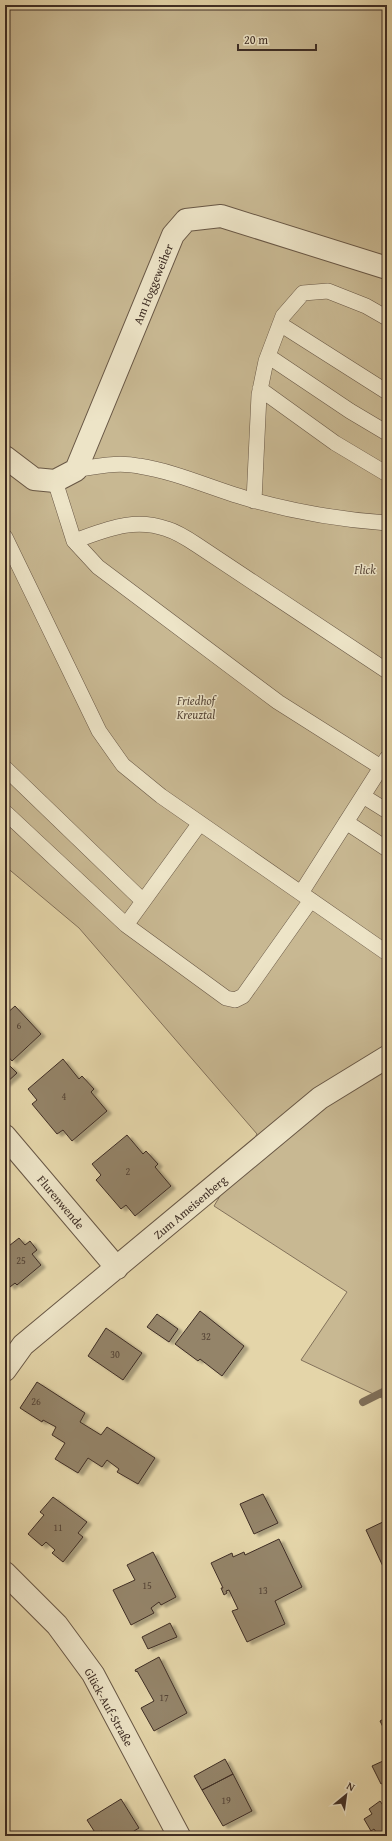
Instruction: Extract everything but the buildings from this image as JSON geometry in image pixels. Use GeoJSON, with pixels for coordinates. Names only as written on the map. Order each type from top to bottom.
{"type":"FeatureCollection","features":[{"type":"Feature","properties":{"kind":"street","name":"Am Hoggeweiher"},"geometry":{"type":"LineString","coordinates":[[76,470],[173,235],[186,220],[221,216],[387,268]]}},
{"type":"Feature","properties":{"kind":"street"},"geometry":{"type":"LineString","coordinates":[[5,457],[34,478],[55,481],[76,470]]}},
{"type":"Feature","properties":{"kind":"street","name":"Zum Ameisenberg"},"geometry":{"type":"LineString","coordinates":[[5,1370],[23,1345],[320,1098],[387,1057]]}},
{"type":"Feature","properties":{"kind":"street","name":"Flurenwende"},"geometry":{"type":"LineString","coordinates":[[5,1136],[116,1268]]}},
{"type":"Feature","properties":{"kind":"street","name":"Glück-Auf-Straße"},"geometry":{"type":"LineString","coordinates":[[5,1573],[56,1625],[93,1674],[179,1836]]}},
{"type":"Feature","properties":{"kind":"lane"},"geometry":{"type":"LineString","coordinates":[[254,501],[260,389],[268,356],[283,316],[303,293],[328,291],[366,306],[387,318]]}},
{"type":"Feature","properties":{"kind":"lane"},"geometry":{"type":"LineString","coordinates":[[280,324],[387,392]]}},
{"type":"Feature","properties":{"kind":"lane"},"geometry":{"type":"LineString","coordinates":[[268,356],[350,411],[387,433]]}},
{"type":"Feature","properties":{"kind":"lane"},"geometry":{"type":"LineString","coordinates":[[260,389],[335,443],[387,474]]}},
{"type":"Feature","properties":{"kind":"lane"},"geometry":{"type":"LineString","coordinates":[[76,470],[105,464],[139,465],[175,475],[254,501],[295,511],[387,523]]}},
{"type":"Feature","properties":{"kind":"lane"},"geometry":{"type":"LineString","coordinates":[[5,812],[126,925],[226,998],[235,1000],[243,996],[306,897],[346,822],[385,766],[278,702],[98,568],[74,541],[55,481]]}},
{"type":"Feature","properties":{"kind":"lane"},"geometry":{"type":"LineString","coordinates":[[74,541],[121,524],[145,523],[168,529],[197,545],[387,671]]}},
{"type":"Feature","properties":{"kind":"lane"},"geometry":{"type":"LineString","coordinates":[[5,537],[99,731],[123,765],[161,796],[387,953]]}},
{"type":"Feature","properties":{"kind":"lane"},"geometry":{"type":"LineString","coordinates":[[5,768],[143,901]]}},
{"type":"Feature","properties":{"kind":"lane"},"geometry":{"type":"LineString","coordinates":[[363,796],[387,811]]}},
{"type":"Feature","properties":{"kind":"lane"},"geometry":{"type":"LineString","coordinates":[[346,822],[387,849]]}},
{"type":"Feature","properties":{"kind":"lane"},"geometry":{"type":"LineString","coordinates":[[126,925],[200,823]]}},
{"type":"Feature","properties":{"kind":"green space","name":"Friedhof Kreuztal"},"geometry":{"type":"Polygon","coordinates":[[[5,5],[387,5],[387,1406],[384,1399],[301,1360],[347,1292],[214,1206],[257,1134],[79,928],[5,866],[5,5]]]}},
{"type":"Feature","properties":{"kind":"waterway"},"geometry":{"type":"LineString","coordinates":[[363,1402],[387,1390]]}},
{"type":"Feature","properties":{"kind":"park label","name":"Flick"},"geometry":{"type":"Point","coordinates":[365,569]}}]}
